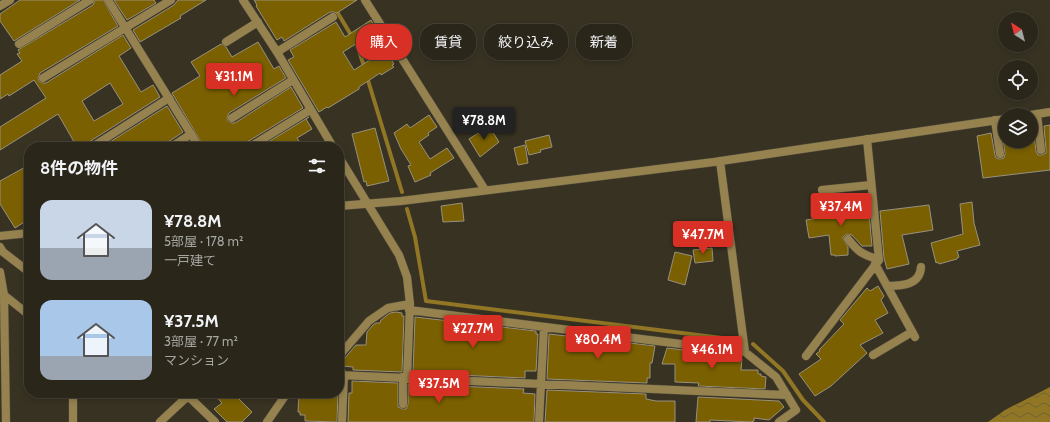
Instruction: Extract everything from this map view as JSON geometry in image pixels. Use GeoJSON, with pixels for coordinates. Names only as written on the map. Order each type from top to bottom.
{"type":"FeatureCollection","features":[{"type":"Feature","properties":{"kind":"street"},"geometry":{"type":"LineString","coordinates":[[0,6],[10,0]]}},
{"type":"Feature","properties":{"kind":"street"},"geometry":{"type":"LineString","coordinates":[[18,44],[90,0]]}},
{"type":"Feature","properties":{"kind":"street"},"geometry":{"type":"LineString","coordinates":[[108,0],[196,142]]}},
{"type":"Feature","properties":{"kind":"street"},"geometry":{"type":"LineString","coordinates":[[43,78],[171,0]]}},
{"type":"Feature","properties":{"kind":"street"},"geometry":{"type":"LineString","coordinates":[[365,0],[485,190]]}},
{"type":"Feature","properties":{"kind":"street"},"geometry":{"type":"LineString","coordinates":[[246,1],[330,142]]}},
{"type":"Feature","properties":{"kind":"street"},"geometry":{"type":"LineString","coordinates":[[277,52],[333,17]]}},
{"type":"Feature","properties":{"kind":"street"},"geometry":{"type":"LineString","coordinates":[[226,42],[258,22]]}},
{"type":"Feature","properties":{"kind":"street"},"geometry":{"type":"LineString","coordinates":[[232,118],[294,80]]}},
{"type":"Feature","properties":{"kind":"street"},"geometry":{"type":"LineString","coordinates":[[100,142],[169,98]]}},
{"type":"Feature","properties":{"kind":"street"},"geometry":{"type":"LineString","coordinates":[[258,142],[310,110]]}},
{"type":"Feature","properties":{"kind":"street"},"geometry":{"type":"LineString","coordinates":[[1038,114],[1050,112]]}},
{"type":"Feature","properties":{"kind":"street"},"geometry":{"type":"LineString","coordinates":[[995,120],[1000,154]]}},
{"type":"Feature","properties":{"kind":"street"},"geometry":{"type":"LineString","coordinates":[[344,206],[401,201],[720,160],[998,120]]}},
{"type":"Feature","properties":{"kind":"street"},"geometry":{"type":"LineString","coordinates":[[179,142],[191,134]]}},
{"type":"Feature","properties":{"kind":"street"},"geometry":{"type":"LineString","coordinates":[[1038,135],[1041,150]]}},
{"type":"Feature","properties":{"kind":"street"},"geometry":{"type":"LineString","coordinates":[[866,139],[877,262],[887,286],[913,334],[873,355]]}},
{"type":"Feature","properties":{"kind":"street"},"geometry":{"type":"LineString","coordinates":[[720,160],[746,352]]}},
{"type":"Feature","properties":{"kind":"street"},"geometry":{"type":"LineString","coordinates":[[344,165],[399,255],[407,277],[410,307],[403,404]]}},
{"type":"Feature","properties":{"kind":"street"},"geometry":{"type":"LineString","coordinates":[[822,190],[871,185]]}},
{"type":"Feature","properties":{"kind":"street"},"geometry":{"type":"LineString","coordinates":[[0,236],[24,234]]}},
{"type":"Feature","properties":{"kind":"street"},"geometry":{"type":"LineString","coordinates":[[848,239],[856,250],[877,262]]}},
{"type":"Feature","properties":{"kind":"street"},"geometry":{"type":"LineString","coordinates":[[0,247],[3,252],[24,268]]}},
{"type":"Feature","properties":{"kind":"street"},"geometry":{"type":"LineString","coordinates":[[806,356],[877,262]]}},
{"type":"Feature","properties":{"kind":"street"},"geometry":{"type":"LineString","coordinates":[[887,286],[908,284],[916,280],[921,273],[922,267]]}},
{"type":"Feature","properties":{"kind":"street"},"geometry":{"type":"LineString","coordinates":[[0,272],[4,295],[2,393],[6,422]]}},
{"type":"Feature","properties":{"kind":"street"},"geometry":{"type":"LineString","coordinates":[[4,295],[24,310]]}},
{"type":"Feature","properties":{"kind":"street"},"geometry":{"type":"LineString","coordinates":[[344,350],[369,321],[388,308],[410,307],[544,327],[746,352],[776,376],[796,410],[779,422]]}},
{"type":"Feature","properties":{"kind":"street"},"geometry":{"type":"LineString","coordinates":[[539,422],[544,327]]}},
{"type":"Feature","properties":{"kind":"street"},"geometry":{"type":"LineString","coordinates":[[344,373],[405,378],[787,395]]}},
{"type":"Feature","properties":{"kind":"street"},"geometry":{"type":"LineString","coordinates":[[73,398],[73,422]]}},
{"type":"Feature","properties":{"kind":"street"},"geometry":{"type":"LineString","coordinates":[[160,422],[183,398]]}},
{"type":"Feature","properties":{"kind":"street"},"geometry":{"type":"LineString","coordinates":[[191,398],[215,422]]}},
{"type":"Feature","properties":{"kind":"street"},"geometry":{"type":"LineString","coordinates":[[267,422],[284,398]]}},
{"type":"Feature","properties":{"kind":"street"},"geometry":{"type":"LineString","coordinates":[[342,398],[342,422]]}},
{"type":"Feature","properties":{"kind":"water"},"geometry":{"type":"Polygon","coordinates":[[[1050,387],[1050,422],[988,422],[1005,410],[1050,387]]]}},
{"type":"Feature","properties":{"kind":"building"},"geometry":{"type":"Polygon","coordinates":[[[20,0],[80,0],[14,41],[0,21],[0,14],[20,0]]]}},
{"type":"Feature","properties":{"kind":"building"},"geometry":{"type":"Polygon","coordinates":[[[95,0],[103,0],[118,26],[40,73],[38,78],[39,81],[46,83],[123,35],[131,48],[119,56],[141,92],[153,85],[160,97],[89,142],[74,142],[58,114],[0,150],[0,127],[46,98],[34,80],[9,96],[8,94],[0,99],[0,75],[22,61],[17,54],[20,53],[18,50],[93,5],[95,0]],[[110,83],[82,101],[94,121],[123,104],[110,83]]]}},
{"type":"Feature","properties":{"kind":"building"},"geometry":{"type":"Polygon","coordinates":[[[114,0],[154,0],[156,3],[127,20],[114,0]]]}},
{"type":"Feature","properties":{"kind":"building"},"geometry":{"type":"Polygon","coordinates":[[[178,0],[206,0],[180,16],[181,18],[140,42],[133,30],[174,5],[178,0]]]}},
{"type":"Feature","properties":{"kind":"building"},"geometry":{"type":"Polygon","coordinates":[[[254,0],[357,0],[337,13],[330,12],[284,41],[282,37],[277,40],[256,6],[257,5],[254,0]]]}},
{"type":"Feature","properties":{"kind":"building"},"geometry":{"type":"Polygon","coordinates":[[[371,20],[373,24],[365,24],[371,20]]]}},
{"type":"Feature","properties":{"kind":"building"},"geometry":{"type":"Polygon","coordinates":[[[336,22],[345,37],[356,30],[356,44],[343,52],[354,70],[370,60],[392,60],[394,64],[392,65],[394,67],[381,75],[380,73],[359,87],[359,89],[319,112],[288,60],[294,57],[290,50],[336,22]]]}},
{"type":"Feature","properties":{"kind":"building"},"geometry":{"type":"Polygon","coordinates":[[[258,42],[274,69],[279,66],[286,78],[229,113],[227,118],[228,121],[235,123],[291,87],[303,108],[247,142],[201,142],[172,93],[200,76],[191,62],[221,44],[226,47],[232,57],[258,42]]]}},
{"type":"Feature","properties":{"kind":"building"},"geometry":{"type":"Polygon","coordinates":[[[167,106],[183,132],[168,142],[110,142],[167,106]]]}},
{"type":"Feature","properties":{"kind":"building"},"geometry":{"type":"Polygon","coordinates":[[[429,115],[437,127],[419,142],[430,159],[447,148],[454,158],[430,173],[431,175],[415,182],[408,166],[411,165],[401,149],[394,133],[407,124],[410,128],[429,115]]]}},
{"type":"Feature","properties":{"kind":"building"},"geometry":{"type":"Polygon","coordinates":[[[309,117],[306,119],[312,129],[297,138],[299,141],[298,142],[268,142],[309,117]]]}},
{"type":"Feature","properties":{"kind":"building"},"geometry":{"type":"Polygon","coordinates":[[[1050,125],[1050,170],[983,178],[977,136],[991,133],[996,158],[1004,158],[1004,148],[1036,148],[1038,155],[1042,155],[1046,153],[1044,126],[1050,125]]]}},
{"type":"Feature","properties":{"kind":"building"},"geometry":{"type":"Polygon","coordinates":[[[489,126],[499,142],[480,157],[469,139],[489,126]]]}},
{"type":"Feature","properties":{"kind":"building"},"geometry":{"type":"Polygon","coordinates":[[[375,128],[389,181],[367,186],[366,181],[364,182],[352,134],[375,128]]]}},
{"type":"Feature","properties":{"kind":"building"},"geometry":{"type":"Polygon","coordinates":[[[549,135],[552,147],[529,155],[525,141],[549,135]]]}},
{"type":"Feature","properties":{"kind":"building"},"geometry":{"type":"Polygon","coordinates":[[[525,145],[528,163],[518,165],[514,148],[525,145]]]}},
{"type":"Feature","properties":{"kind":"building"},"geometry":{"type":"Polygon","coordinates":[[[24,168],[24,222],[15,228],[0,204],[0,181],[24,168]]]}},
{"type":"Feature","properties":{"kind":"building"},"geometry":{"type":"Polygon","coordinates":[[[972,202],[974,223],[980,245],[957,251],[959,257],[957,259],[939,264],[938,262],[936,263],[931,243],[963,234],[960,204],[972,202]]]}},
{"type":"Feature","properties":{"kind":"building"},"geometry":{"type":"Polygon","coordinates":[[[462,203],[464,221],[443,222],[441,206],[462,203]]]}},
{"type":"Feature","properties":{"kind":"building"},"geometry":{"type":"Polygon","coordinates":[[[847,204],[847,208],[866,207],[867,213],[869,213],[872,246],[862,246],[852,235],[847,234],[843,237],[843,239],[848,247],[848,255],[831,255],[829,235],[809,238],[806,220],[818,218],[817,207],[847,204]]]}},
{"type":"Feature","properties":{"kind":"building"},"geometry":{"type":"Polygon","coordinates":[[[929,205],[933,230],[902,235],[909,264],[887,269],[884,258],[880,211],[929,205]]]}},
{"type":"Feature","properties":{"kind":"building"},"geometry":{"type":"Polygon","coordinates":[[[712,248],[713,261],[695,263],[693,250],[712,248]]]}},
{"type":"Feature","properties":{"kind":"building"},"geometry":{"type":"Polygon","coordinates":[[[675,252],[692,256],[685,285],[668,280],[675,252]]]}},
{"type":"Feature","properties":{"kind":"building"},"geometry":{"type":"Polygon","coordinates":[[[878,286],[884,296],[881,300],[888,313],[875,320],[883,333],[860,345],[867,353],[831,386],[815,396],[799,374],[821,359],[816,354],[844,324],[840,320],[867,288],[870,291],[878,286]]]}},
{"type":"Feature","properties":{"kind":"building"},"geometry":{"type":"Polygon","coordinates":[[[390,313],[402,313],[402,316],[404,316],[402,372],[353,370],[353,367],[344,366],[344,359],[356,345],[366,345],[367,332],[373,325],[380,323],[381,320],[390,313]]]}},
{"type":"Feature","properties":{"kind":"building"},"geometry":{"type":"Polygon","coordinates":[[[415,317],[536,331],[536,334],[538,334],[536,371],[525,371],[525,378],[413,373],[415,317]]]}},
{"type":"Feature","properties":{"kind":"building"},"geometry":{"type":"Polygon","coordinates":[[[549,334],[595,339],[594,341],[613,341],[655,346],[652,363],[650,363],[650,378],[647,378],[647,383],[547,379],[549,334]]]}},
{"type":"Feature","properties":{"kind":"building"},"geometry":{"type":"Polygon","coordinates":[[[667,348],[692,351],[691,354],[715,354],[726,358],[742,359],[741,370],[758,370],[758,374],[766,377],[765,389],[698,386],[699,383],[675,382],[675,364],[662,364],[667,348]]]}},
{"type":"Feature","properties":{"kind":"building"},"geometry":{"type":"Polygon","coordinates":[[[352,381],[398,383],[398,407],[403,409],[406,409],[408,404],[408,384],[524,389],[523,393],[535,394],[534,422],[348,422],[349,393],[352,393],[352,381]]]}},
{"type":"Feature","properties":{"kind":"building"},"geometry":{"type":"Polygon","coordinates":[[[547,390],[646,394],[646,399],[656,401],[675,401],[675,422],[545,422],[547,390]]]}},
{"type":"Feature","properties":{"kind":"building"},"geometry":{"type":"Polygon","coordinates":[[[698,397],[779,401],[784,407],[769,420],[754,418],[754,421],[751,422],[710,420],[710,422],[696,422],[698,397]]]}},
{"type":"Feature","properties":{"kind":"building"},"geometry":{"type":"Polygon","coordinates":[[[218,398],[238,398],[252,412],[242,422],[227,422],[214,409],[222,403],[218,398]]]}},
{"type":"Feature","properties":{"kind":"building"},"geometry":{"type":"Polygon","coordinates":[[[299,398],[338,398],[337,422],[305,421],[305,415],[300,415],[300,412],[298,412],[299,398]]]}},
{"type":"Feature","properties":{"kind":"waterway"},"geometry":{"type":"LineString","coordinates":[[330,0],[357,45],[365,69]]}},
{"type":"Feature","properties":{"kind":"waterway"},"geometry":{"type":"LineString","coordinates":[[367,77],[402,192]]}},
{"type":"Feature","properties":{"kind":"waterway"},"geometry":{"type":"LineString","coordinates":[[407,209],[415,237],[426,301],[738,340]]}},
{"type":"Feature","properties":{"kind":"waterway"},"geometry":{"type":"LineString","coordinates":[[753,344],[783,371],[803,400],[824,422]]}}]}
